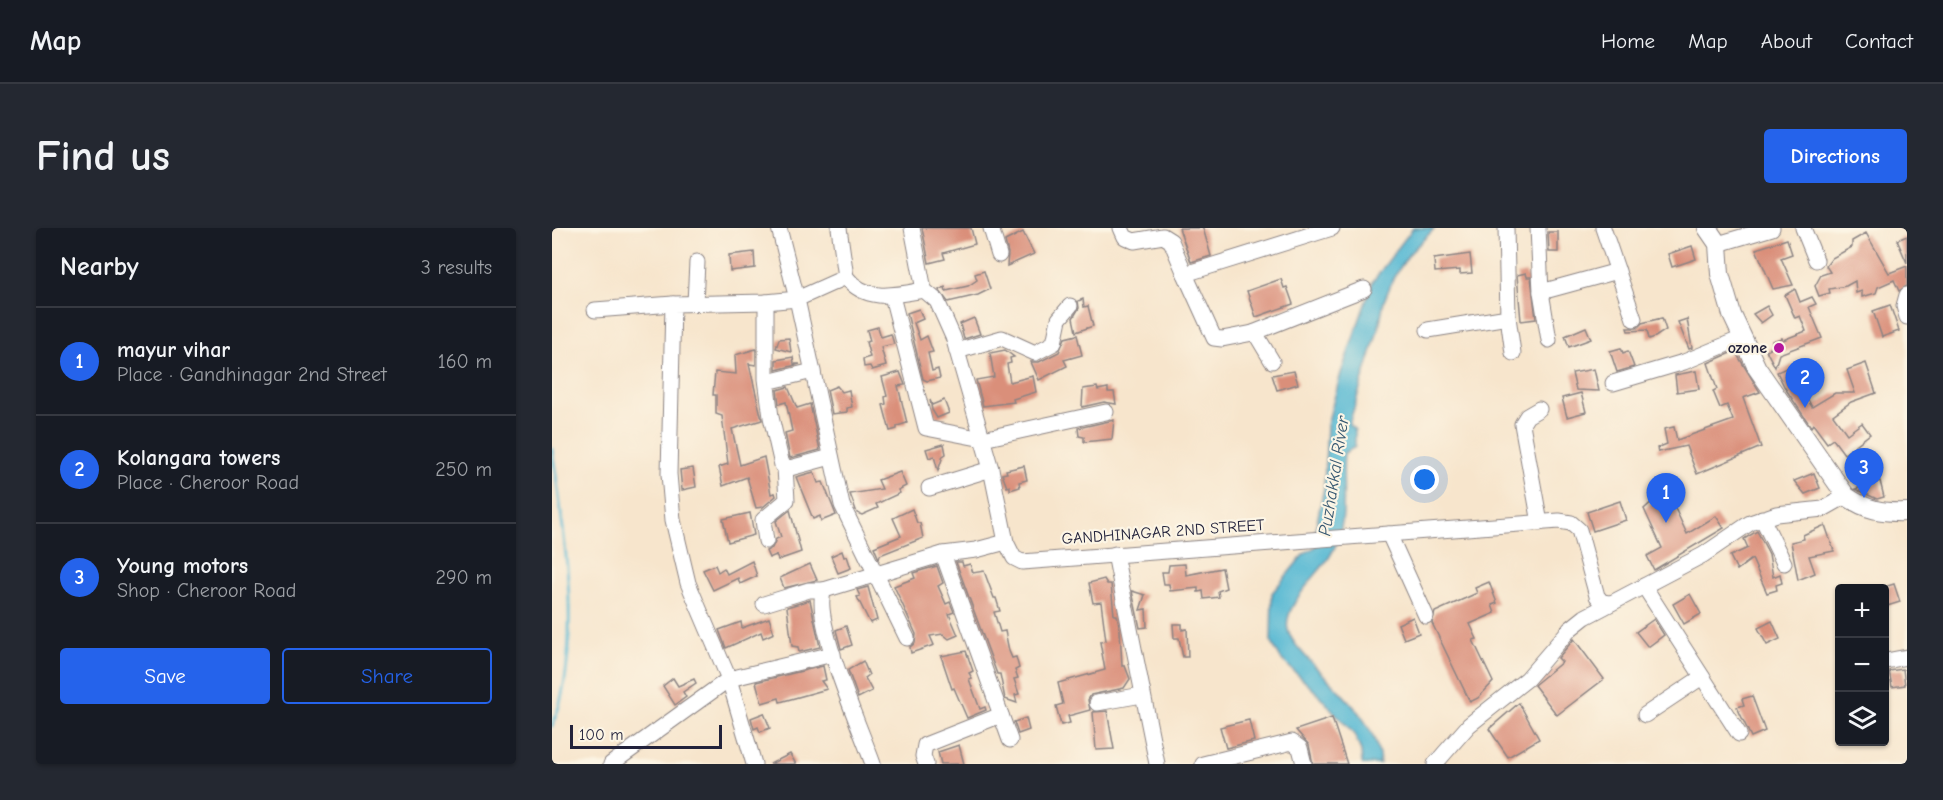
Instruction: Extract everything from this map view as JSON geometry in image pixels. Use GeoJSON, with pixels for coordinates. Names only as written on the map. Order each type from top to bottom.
{"type":"FeatureCollection","features":[{"type":"Feature","properties":{"kind":"main road"},"geometry":{"type":"LineString","coordinates":[[1707,228],[1718,244],[1720,274],[1732,315],[1757,368],[1845,496],[1862,508],[1878,512],[1907,512]]}},
{"type":"Feature","properties":{"kind":"street"},"geometry":{"type":"LineString","coordinates":[[779,228],[797,299],[842,505],[907,638]]}},
{"type":"Feature","properties":{"kind":"street"},"geometry":{"type":"LineString","coordinates":[[839,228],[846,277],[854,287],[864,293],[892,296],[924,290]]}},
{"type":"Feature","properties":{"kind":"street"},"geometry":{"type":"LineString","coordinates":[[764,604],[809,590],[824,590],[876,572],[943,554],[976,550],[1006,542],[991,469],[957,351],[942,309],[924,290],[912,228]]}},
{"type":"Feature","properties":{"kind":"street"},"geometry":{"type":"LineString","coordinates":[[991,228],[999,255]]}},
{"type":"Feature","properties":{"kind":"street"},"geometry":{"type":"LineString","coordinates":[[1121,228],[1125,237],[1134,241],[1163,236],[1171,241],[1214,338],[1222,339],[1253,333],[1364,289]]}},
{"type":"Feature","properties":{"kind":"street"},"geometry":{"type":"LineString","coordinates":[[1185,274],[1332,228]]}},
{"type":"Feature","properties":{"kind":"street"},"geometry":{"type":"LineString","coordinates":[[1506,228],[1508,317],[1513,353]]}},
{"type":"Feature","properties":{"kind":"street"},"geometry":{"type":"LineString","coordinates":[[1538,228],[1541,292],[1549,340]]}},
{"type":"Feature","properties":{"kind":"street"},"geometry":{"type":"LineString","coordinates":[[1603,228],[1634,319]]}},
{"type":"Feature","properties":{"kind":"street"},"geometry":{"type":"LineString","coordinates":[[1718,244],[1772,228]]}},
{"type":"Feature","properties":{"kind":"street"},"geometry":{"type":"LineString","coordinates":[[1803,228],[1816,260]]}},
{"type":"Feature","properties":{"kind":"street"},"geometry":{"type":"LineString","coordinates":[[695,303],[697,262]]}},
{"type":"Feature","properties":{"kind":"street"},"geometry":{"type":"LineString","coordinates":[[1541,292],[1618,271]]}},
{"type":"Feature","properties":{"kind":"street"},"geometry":{"type":"LineString","coordinates":[[595,310],[797,299],[846,277]]}},
{"type":"Feature","properties":{"kind":"street"},"geometry":{"type":"LineString","coordinates":[[1907,295],[1904,306],[1907,317]]}},
{"type":"Feature","properties":{"kind":"street"},"geometry":{"type":"LineString","coordinates":[[892,296],[926,428],[983,439],[1106,412]]}},
{"type":"Feature","properties":{"kind":"street"},"geometry":{"type":"LineString","coordinates":[[766,302],[766,382],[771,417],[782,465],[785,468],[787,500],[763,520],[766,541]]}},
{"type":"Feature","properties":{"kind":"street"},"geometry":{"type":"LineString","coordinates":[[673,304],[669,474],[673,520],[688,583],[729,679],[754,764]]}},
{"type":"Feature","properties":{"kind":"street"},"geometry":{"type":"LineString","coordinates":[[957,351],[1002,338],[1035,353],[1054,343],[1059,319],[1070,306]]}},
{"type":"Feature","properties":{"kind":"street"},"geometry":{"type":"LineString","coordinates":[[1428,330],[1508,317]]}},
{"type":"Feature","properties":{"kind":"street"},"geometry":{"type":"LineString","coordinates":[[1253,333],[1272,361]]}},
{"type":"Feature","properties":{"kind":"street"},"geometry":{"type":"LineString","coordinates":[[1613,383],[1684,362],[1742,338]]}},
{"type":"Feature","properties":{"kind":"street"},"geometry":{"type":"LineString","coordinates":[[766,382],[813,371]]}},
{"type":"Feature","properties":{"kind":"street"},"geometry":{"type":"LineString","coordinates":[[1539,409],[1527,416],[1522,424],[1540,523]]}},
{"type":"Feature","properties":{"kind":"street"},"geometry":{"type":"LineString","coordinates":[[785,468],[831,457]]}},
{"type":"Feature","properties":{"kind":"street"},"geometry":{"type":"LineString","coordinates":[[929,488],[991,469]]}},
{"type":"Feature","properties":{"kind":"street"},"geometry":{"type":"LineString","coordinates":[[1442,761],[1469,725],[1527,679],[1570,629],[1609,603],[1644,586],[1762,518],[1822,509],[1845,496]]}},
{"type":"Feature","properties":{"kind":"street"},"geometry":{"type":"LineString","coordinates":[[1762,518],[1785,563]]}},
{"type":"Feature","properties":{"kind":"street","name":"GANDHINAGAR 2ND STREET"},"geometry":{"type":"LineString","coordinates":[[1006,542],[1014,558],[1022,562],[1311,539],[1540,523],[1571,523],[1579,530],[1597,596],[1602,602],[1609,603]]}},
{"type":"Feature","properties":{"kind":"street"},"geometry":{"type":"LineString","coordinates":[[1389,534],[1426,616]]}},
{"type":"Feature","properties":{"kind":"street"},"geometry":{"type":"LineString","coordinates":[[943,554],[1010,740]]}},
{"type":"Feature","properties":{"kind":"street"},"geometry":{"type":"LineString","coordinates":[[1115,554],[1157,764]]}},
{"type":"Feature","properties":{"kind":"street"},"geometry":{"type":"LineString","coordinates":[[1644,586],[1738,734]]}},
{"type":"Feature","properties":{"kind":"street"},"geometry":{"type":"LineString","coordinates":[[824,590],[821,603],[833,654],[851,711],[873,764]]}},
{"type":"Feature","properties":{"kind":"street"},"geometry":{"type":"LineString","coordinates":[[611,764],[729,679],[833,654]]}},
{"type":"Feature","properties":{"kind":"street"},"geometry":{"type":"LineString","coordinates":[[1889,660],[1907,657]]}},
{"type":"Feature","properties":{"kind":"street"},"geometry":{"type":"LineString","coordinates":[[1645,715],[1702,677]]}},
{"type":"Feature","properties":{"kind":"street"},"geometry":{"type":"LineString","coordinates":[[1097,703],[1143,694]]}},
{"type":"Feature","properties":{"kind":"street"},"geometry":{"type":"LineString","coordinates":[[926,764],[923,756],[925,745],[1001,715]]}},
{"type":"Feature","properties":{"kind":"street"},"geometry":{"type":"LineString","coordinates":[[1203,764],[1292,742],[1300,748],[1304,764]]}},
{"type":"Feature","properties":{"kind":"water","name":"Puzhakkal River"},"geometry":{"type":"Polygon","coordinates":[[[1413,228],[1435,228],[1409,254],[1394,277],[1384,301],[1379,327],[1349,424],[1355,430],[1355,447],[1344,453],[1342,519],[1336,544],[1330,556],[1296,601],[1290,611],[1288,621],[1289,634],[1297,646],[1343,694],[1372,734],[1380,764],[1362,764],[1361,751],[1354,734],[1317,693],[1281,659],[1271,641],[1272,593],[1303,555],[1316,546],[1316,526],[1324,488],[1327,425],[1341,373],[1373,281],[1413,228]]]}},
{"type":"Feature","properties":{"kind":"building"},"geometry":{"type":"Polygon","coordinates":[[[922,228],[971,228],[975,244],[943,253],[945,259],[929,263],[922,228]]]}},
{"type":"Feature","properties":{"kind":"building"},"geometry":{"type":"Polygon","coordinates":[[[1179,228],[1203,228],[1211,256],[1191,262],[1179,228]]]}},
{"type":"Feature","properties":{"kind":"building"},"geometry":{"type":"Polygon","coordinates":[[[1023,232],[1034,254],[1007,266],[1008,253],[1005,241],[1023,232]]]}},
{"type":"Feature","properties":{"kind":"building"},"geometry":{"type":"Polygon","coordinates":[[[1548,232],[1558,232],[1558,252],[1549,252],[1548,232]]]}},
{"type":"Feature","properties":{"kind":"building"},"geometry":{"type":"Polygon","coordinates":[[[1866,233],[1889,273],[1907,266],[1907,286],[1899,291],[1894,280],[1878,287],[1876,293],[1862,297],[1862,291],[1856,293],[1855,281],[1846,286],[1829,289],[1830,293],[1819,296],[1815,286],[1821,275],[1830,272],[1826,266],[1832,258],[1852,247],[1852,241],[1866,233]]]}},
{"type":"Feature","properties":{"kind":"building"},"geometry":{"type":"Polygon","coordinates":[[[1907,236],[1907,263],[1897,240],[1907,236]]]}},
{"type":"Feature","properties":{"kind":"building"},"geometry":{"type":"Polygon","coordinates":[[[1787,239],[1792,254],[1781,258],[1793,285],[1773,289],[1756,249],[1787,239]]]}},
{"type":"Feature","properties":{"kind":"building"},"geometry":{"type":"Polygon","coordinates":[[[1692,246],[1696,259],[1672,267],[1668,254],[1692,246]]]}},
{"type":"Feature","properties":{"kind":"building"},"geometry":{"type":"Polygon","coordinates":[[[754,252],[755,268],[730,271],[729,255],[754,252]]]}},
{"type":"Feature","properties":{"kind":"building"},"geometry":{"type":"Polygon","coordinates":[[[1470,254],[1472,273],[1460,274],[1460,270],[1435,272],[1434,259],[1470,254]]]}},
{"type":"Feature","properties":{"kind":"building"},"geometry":{"type":"Polygon","coordinates":[[[984,271],[990,289],[978,295],[948,302],[939,290],[945,287],[946,291],[968,286],[977,280],[975,274],[984,271]]]}},
{"type":"Feature","properties":{"kind":"building"},"geometry":{"type":"Polygon","coordinates":[[[1526,273],[1527,277],[1531,277],[1536,319],[1521,321],[1517,275],[1526,273]]]}},
{"type":"Feature","properties":{"kind":"building"},"geometry":{"type":"Polygon","coordinates":[[[1281,279],[1284,288],[1287,287],[1293,304],[1256,317],[1247,291],[1281,279]]]}},
{"type":"Feature","properties":{"kind":"building"},"geometry":{"type":"Polygon","coordinates":[[[1795,289],[1800,302],[1812,297],[1816,304],[1809,307],[1822,338],[1779,354],[1775,367],[1766,350],[1773,347],[1772,341],[1782,338],[1783,340],[1806,331],[1800,316],[1795,318],[1785,295],[1795,289]]]}},
{"type":"Feature","properties":{"kind":"building"},"geometry":{"type":"Polygon","coordinates":[[[1083,299],[1084,307],[1088,306],[1093,326],[1076,332],[1073,318],[1079,308],[1078,301],[1083,299]]]}},
{"type":"Feature","properties":{"kind":"building"},"geometry":{"type":"Polygon","coordinates":[[[1890,305],[1899,331],[1882,337],[1873,311],[1890,305]]]}},
{"type":"Feature","properties":{"kind":"building"},"geometry":{"type":"Polygon","coordinates":[[[1767,306],[1772,315],[1761,323],[1753,314],[1767,306]]]}},
{"type":"Feature","properties":{"kind":"building"},"geometry":{"type":"Polygon","coordinates":[[[919,309],[923,319],[914,323],[920,340],[927,336],[933,352],[928,353],[932,371],[938,369],[940,378],[927,381],[923,379],[907,313],[919,309]]]}},
{"type":"Feature","properties":{"kind":"building"},"geometry":{"type":"Polygon","coordinates":[[[974,318],[980,334],[964,339],[960,324],[974,318]]]}},
{"type":"Feature","properties":{"kind":"building"},"geometry":{"type":"Polygon","coordinates":[[[1662,318],[1666,330],[1649,339],[1647,330],[1628,331],[1627,328],[1637,328],[1642,323],[1662,318]]]}},
{"type":"Feature","properties":{"kind":"building"},"geometry":{"type":"Polygon","coordinates":[[[1687,319],[1692,348],[1689,349],[1678,322],[1687,319]]]}},
{"type":"Feature","properties":{"kind":"building"},"geometry":{"type":"Polygon","coordinates":[[[878,327],[881,337],[891,334],[894,344],[881,347],[886,366],[872,370],[870,366],[864,367],[863,359],[870,357],[866,342],[870,341],[867,330],[878,327]]]}},
{"type":"Feature","properties":{"kind":"building"},"geometry":{"type":"Polygon","coordinates":[[[1586,327],[1591,339],[1569,347],[1565,336],[1586,327]]]}},
{"type":"Feature","properties":{"kind":"building"},"geometry":{"type":"Polygon","coordinates":[[[1077,335],[1082,355],[1064,360],[1067,366],[1039,380],[1031,362],[1039,362],[1059,352],[1065,338],[1077,335]]]}},
{"type":"Feature","properties":{"kind":"building"},"geometry":{"type":"Polygon","coordinates":[[[789,338],[791,352],[776,348],[779,339],[789,338]]]}},
{"type":"Feature","properties":{"kind":"building"},"geometry":{"type":"Polygon","coordinates":[[[1621,348],[1623,353],[1628,351],[1634,367],[1617,372],[1610,351],[1621,348]]]}},
{"type":"Feature","properties":{"kind":"building"},"geometry":{"type":"Polygon","coordinates":[[[756,349],[756,365],[749,364],[762,420],[732,429],[740,465],[764,457],[771,494],[775,493],[776,496],[763,507],[756,508],[747,477],[723,486],[719,467],[728,464],[722,416],[716,414],[716,395],[713,395],[715,372],[736,374],[735,355],[756,349]]]}},
{"type":"Feature","properties":{"kind":"building"},"geometry":{"type":"Polygon","coordinates":[[[1005,350],[1014,357],[1010,358],[1011,363],[1007,364],[1010,382],[1033,376],[1036,392],[1013,399],[1014,402],[983,406],[976,380],[994,377],[990,353],[1005,350]]]}},
{"type":"Feature","properties":{"kind":"building"},"geometry":{"type":"Polygon","coordinates":[[[1735,351],[1760,392],[1743,398],[1761,447],[1697,474],[1686,446],[1658,452],[1657,448],[1667,444],[1664,429],[1674,427],[1677,440],[1733,420],[1727,405],[1720,408],[1713,391],[1717,389],[1708,363],[1735,351]]]}},
{"type":"Feature","properties":{"kind":"building"},"geometry":{"type":"Polygon","coordinates":[[[793,357],[794,364],[800,364],[776,370],[776,360],[793,357]]]}},
{"type":"Feature","properties":{"kind":"building"},"geometry":{"type":"Polygon","coordinates":[[[1866,363],[1876,393],[1851,402],[1833,415],[1847,434],[1862,423],[1870,434],[1844,454],[1833,439],[1827,443],[1813,424],[1811,427],[1777,372],[1793,365],[1801,383],[1799,384],[1812,407],[1835,393],[1855,393],[1847,370],[1866,363]]]}},
{"type":"Feature","properties":{"kind":"building"},"geometry":{"type":"Polygon","coordinates":[[[1594,369],[1599,391],[1576,390],[1572,373],[1594,369]]]}},
{"type":"Feature","properties":{"kind":"building"},"geometry":{"type":"Polygon","coordinates":[[[1294,371],[1298,384],[1277,390],[1272,375],[1294,371]]]}},
{"type":"Feature","properties":{"kind":"building"},"geometry":{"type":"Polygon","coordinates":[[[1696,371],[1699,389],[1677,392],[1675,375],[1696,371]]]}},
{"type":"Feature","properties":{"kind":"building"},"geometry":{"type":"Polygon","coordinates":[[[900,372],[905,385],[898,386],[907,423],[890,431],[883,405],[886,404],[885,397],[887,396],[882,377],[900,372]]]}},
{"type":"Feature","properties":{"kind":"building"},"geometry":{"type":"Polygon","coordinates":[[[837,386],[842,392],[849,390],[852,407],[847,408],[847,412],[832,414],[827,390],[837,386]]]}},
{"type":"Feature","properties":{"kind":"building"},"geometry":{"type":"Polygon","coordinates":[[[788,387],[797,408],[810,404],[820,450],[790,458],[785,433],[792,431],[786,402],[779,404],[777,390],[788,387]]]}},
{"type":"Feature","properties":{"kind":"building"},"geometry":{"type":"Polygon","coordinates":[[[1097,387],[1098,390],[1108,388],[1108,392],[1114,392],[1116,404],[1104,402],[1082,407],[1083,389],[1097,387]]]}},
{"type":"Feature","properties":{"kind":"building"},"geometry":{"type":"Polygon","coordinates":[[[1581,393],[1586,412],[1567,417],[1562,398],[1581,393]]]}},
{"type":"Feature","properties":{"kind":"building"},"geometry":{"type":"Polygon","coordinates":[[[930,400],[932,405],[944,400],[949,413],[937,418],[930,400]]]}},
{"type":"Feature","properties":{"kind":"building"},"geometry":{"type":"Polygon","coordinates":[[[1114,420],[1112,439],[1084,442],[1084,437],[1079,436],[1078,428],[1114,420]]]}},
{"type":"Feature","properties":{"kind":"building"},"geometry":{"type":"Polygon","coordinates":[[[944,444],[946,454],[943,456],[938,471],[934,456],[929,458],[926,449],[944,444]]]}},
{"type":"Feature","properties":{"kind":"building"},"geometry":{"type":"Polygon","coordinates":[[[1024,466],[1027,480],[1019,482],[1020,487],[1010,490],[1002,474],[1007,473],[1006,470],[1024,466]]]}},
{"type":"Feature","properties":{"kind":"building"},"geometry":{"type":"Polygon","coordinates":[[[693,468],[696,487],[682,490],[680,470],[693,468]]]}},
{"type":"Feature","properties":{"kind":"building"},"geometry":{"type":"Polygon","coordinates":[[[814,472],[818,483],[823,482],[836,515],[821,521],[820,516],[813,519],[796,477],[814,472]]]}},
{"type":"Feature","properties":{"kind":"building"},"geometry":{"type":"Polygon","coordinates":[[[900,472],[906,486],[898,490],[900,493],[876,504],[878,508],[862,515],[857,513],[850,494],[882,489],[878,480],[900,472]]]}},
{"type":"Feature","properties":{"kind":"building"},"geometry":{"type":"Polygon","coordinates":[[[1814,473],[1820,488],[1805,494],[1794,481],[1814,473]]]}},
{"type":"Feature","properties":{"kind":"building"},"geometry":{"type":"Polygon","coordinates":[[[1880,481],[1884,497],[1877,499],[1855,489],[1880,481]]]}},
{"type":"Feature","properties":{"kind":"building"},"geometry":{"type":"Polygon","coordinates":[[[1666,489],[1687,534],[1716,516],[1724,528],[1654,570],[1647,556],[1662,548],[1644,509],[1666,489]]]}},
{"type":"Feature","properties":{"kind":"building"},"geometry":{"type":"Polygon","coordinates":[[[1620,501],[1626,520],[1593,531],[1587,512],[1620,501]]]}},
{"type":"Feature","properties":{"kind":"building"},"geometry":{"type":"Polygon","coordinates":[[[912,509],[917,523],[920,523],[923,538],[880,555],[879,559],[874,547],[901,536],[893,518],[912,509]]]}},
{"type":"Feature","properties":{"kind":"building"},"geometry":{"type":"Polygon","coordinates":[[[790,510],[801,552],[778,560],[776,555],[769,558],[766,551],[772,548],[776,539],[781,537],[776,521],[790,510]]]}},
{"type":"Feature","properties":{"kind":"building"},"geometry":{"type":"Polygon","coordinates":[[[750,513],[754,535],[728,542],[723,519],[750,513]]]}},
{"type":"Feature","properties":{"kind":"building"},"geometry":{"type":"Polygon","coordinates":[[[1825,525],[1834,551],[1809,556],[1815,573],[1798,580],[1791,542],[1804,539],[1803,535],[1825,525]]]}},
{"type":"Feature","properties":{"kind":"building"},"geometry":{"type":"Polygon","coordinates":[[[1757,531],[1769,554],[1773,577],[1780,574],[1782,583],[1776,585],[1777,590],[1767,593],[1752,559],[1737,570],[1730,556],[1748,548],[1744,539],[1757,531]]]}},
{"type":"Feature","properties":{"kind":"building"},"geometry":{"type":"Polygon","coordinates":[[[842,551],[844,557],[847,556],[851,568],[838,573],[831,556],[842,551]]]}},
{"type":"Feature","properties":{"kind":"building"},"geometry":{"type":"Polygon","coordinates":[[[752,561],[757,576],[740,584],[738,578],[713,590],[703,570],[715,565],[718,572],[724,568],[727,574],[752,561]]]}},
{"type":"Feature","properties":{"kind":"building"},"geometry":{"type":"Polygon","coordinates":[[[956,562],[962,562],[963,566],[970,564],[973,573],[984,571],[994,598],[996,598],[1000,611],[994,612],[1000,632],[1005,631],[1009,651],[1012,658],[1016,657],[1019,668],[1015,670],[1018,678],[1014,679],[1019,694],[1015,695],[1017,703],[1005,699],[1000,674],[997,674],[956,562]]]}},
{"type":"Feature","properties":{"kind":"building"},"geometry":{"type":"Polygon","coordinates":[[[810,564],[817,580],[784,588],[780,578],[810,564]]]}},
{"type":"Feature","properties":{"kind":"building"},"geometry":{"type":"Polygon","coordinates":[[[1185,564],[1186,575],[1222,568],[1226,588],[1218,591],[1219,597],[1204,599],[1203,591],[1198,592],[1198,588],[1170,591],[1169,584],[1164,584],[1162,572],[1168,572],[1169,565],[1185,564]]]}},
{"type":"Feature","properties":{"kind":"building"},"geometry":{"type":"Polygon","coordinates":[[[937,566],[943,583],[938,586],[946,604],[950,602],[954,612],[949,614],[958,635],[949,639],[943,634],[930,636],[934,645],[911,653],[910,647],[915,643],[916,634],[894,586],[915,578],[913,573],[937,566]]]}},
{"type":"Feature","properties":{"kind":"building"},"geometry":{"type":"Polygon","coordinates":[[[1104,579],[1107,584],[1111,584],[1114,615],[1117,615],[1120,630],[1122,666],[1125,666],[1130,679],[1124,688],[1091,695],[1088,700],[1090,710],[1068,716],[1070,723],[1061,725],[1056,706],[1063,704],[1058,683],[1105,670],[1100,642],[1106,641],[1101,602],[1093,603],[1089,583],[1104,579]]]}},
{"type":"Feature","properties":{"kind":"building"},"geometry":{"type":"Polygon","coordinates":[[[1489,582],[1497,603],[1492,605],[1495,613],[1470,624],[1477,639],[1473,640],[1493,682],[1478,698],[1470,702],[1432,623],[1435,612],[1477,593],[1475,588],[1489,582]]]}},
{"type":"Feature","properties":{"kind":"building"},"geometry":{"type":"Polygon","coordinates":[[[1894,584],[1900,602],[1889,605],[1889,586],[1894,584]]]}},
{"type":"Feature","properties":{"kind":"building"},"geometry":{"type":"Polygon","coordinates":[[[868,587],[877,620],[870,623],[857,597],[860,596],[857,590],[868,587]]]}},
{"type":"Feature","properties":{"kind":"building"},"geometry":{"type":"Polygon","coordinates":[[[1132,591],[1145,595],[1140,610],[1146,609],[1147,627],[1140,628],[1132,591]]]}},
{"type":"Feature","properties":{"kind":"building"},"geometry":{"type":"Polygon","coordinates":[[[1690,594],[1701,614],[1684,624],[1673,604],[1690,594]]]}},
{"type":"Feature","properties":{"kind":"building"},"geometry":{"type":"Polygon","coordinates":[[[810,600],[820,647],[799,652],[798,647],[792,646],[787,607],[810,600]]]}},
{"type":"Feature","properties":{"kind":"building"},"geometry":{"type":"Polygon","coordinates":[[[1413,617],[1419,633],[1404,639],[1398,624],[1413,617]]]}},
{"type":"Feature","properties":{"kind":"building"},"geometry":{"type":"Polygon","coordinates":[[[769,618],[774,633],[763,638],[761,632],[726,648],[719,630],[741,622],[742,628],[769,618]]]}},
{"type":"Feature","properties":{"kind":"building"},"geometry":{"type":"Polygon","coordinates":[[[1654,619],[1664,635],[1648,647],[1636,632],[1654,619]]]}},
{"type":"Feature","properties":{"kind":"building"},"geometry":{"type":"Polygon","coordinates":[[[1772,621],[1780,639],[1767,645],[1758,628],[1772,621]]]}},
{"type":"Feature","properties":{"kind":"building"},"geometry":{"type":"Polygon","coordinates":[[[1173,624],[1182,624],[1182,630],[1187,629],[1188,657],[1183,657],[1179,638],[1174,638],[1173,624]]]}},
{"type":"Feature","properties":{"kind":"building"},"geometry":{"type":"Polygon","coordinates":[[[846,626],[852,645],[841,649],[836,630],[846,626]]]}},
{"type":"Feature","properties":{"kind":"building"},"geometry":{"type":"Polygon","coordinates":[[[1574,639],[1604,679],[1557,715],[1534,685],[1562,662],[1558,658],[1574,639]]]}},
{"type":"Feature","properties":{"kind":"building"},"geometry":{"type":"Polygon","coordinates":[[[966,651],[973,671],[969,673],[972,678],[969,679],[980,709],[985,707],[986,710],[967,718],[954,688],[952,689],[941,656],[966,651]]]}},
{"type":"Feature","properties":{"kind":"building"},"geometry":{"type":"Polygon","coordinates":[[[863,661],[869,675],[865,678],[872,691],[858,698],[848,670],[863,661]]]}},
{"type":"Feature","properties":{"kind":"building"},"geometry":{"type":"Polygon","coordinates":[[[823,666],[826,680],[821,681],[827,689],[780,702],[779,698],[762,703],[756,682],[823,666]]]}},
{"type":"Feature","properties":{"kind":"building"},"geometry":{"type":"Polygon","coordinates":[[[1903,669],[1905,685],[1892,687],[1889,671],[1903,669]]]}},
{"type":"Feature","properties":{"kind":"building"},"geometry":{"type":"Polygon","coordinates":[[[673,678],[678,686],[694,679],[696,683],[683,692],[686,697],[675,705],[663,686],[673,678]]]}},
{"type":"Feature","properties":{"kind":"building"},"geometry":{"type":"Polygon","coordinates":[[[1752,696],[1765,731],[1751,737],[1737,707],[1744,705],[1742,699],[1752,696]]]}},
{"type":"Feature","properties":{"kind":"building"},"geometry":{"type":"Polygon","coordinates":[[[1519,703],[1539,739],[1508,757],[1489,729],[1519,703]]]}},
{"type":"Feature","properties":{"kind":"building"},"geometry":{"type":"Polygon","coordinates":[[[1107,711],[1114,749],[1096,750],[1093,712],[1107,711]]]}},
{"type":"Feature","properties":{"kind":"building"},"geometry":{"type":"Polygon","coordinates":[[[764,713],[770,728],[760,732],[758,727],[754,729],[751,718],[764,713]]]}},
{"type":"Feature","properties":{"kind":"building"},"geometry":{"type":"Polygon","coordinates":[[[1026,718],[1029,730],[1018,734],[1014,722],[1026,718]]]}},
{"type":"Feature","properties":{"kind":"building"},"geometry":{"type":"Polygon","coordinates":[[[1332,718],[1347,764],[1313,764],[1309,745],[1296,730],[1332,718]]]}},
{"type":"Feature","properties":{"kind":"building"},"geometry":{"type":"Polygon","coordinates":[[[1249,720],[1254,741],[1226,748],[1220,727],[1249,720]]]}},
{"type":"Feature","properties":{"kind":"building"},"geometry":{"type":"Polygon","coordinates":[[[959,745],[964,764],[941,764],[938,752],[959,745]]]}},
{"type":"Feature","properties":{"kind":"building"},"geometry":{"type":"Polygon","coordinates":[[[790,754],[796,764],[770,764],[790,754]]]}},
{"type":"Feature","properties":{"kind":"waterway"},"geometry":{"type":"LineString","coordinates":[[552,449],[566,552],[569,627],[562,696],[552,726]]}},
{"type":"Feature","properties":{"kind":"place","name":"ozone"},"geometry":{"type":"Point","coordinates":[1779,348]}},
{"type":"Feature","properties":{"kind":"place","name":"Kolangara towers"},"geometry":{"type":"Point","coordinates":[1805,408]}},
{"type":"Feature","properties":{"kind":"place","name":"Young motors"},"geometry":{"type":"Point","coordinates":[1864,498]}},
{"type":"Feature","properties":{"kind":"place","name":"mayur vihar"},"geometry":{"type":"Point","coordinates":[1666,523]}}]}
